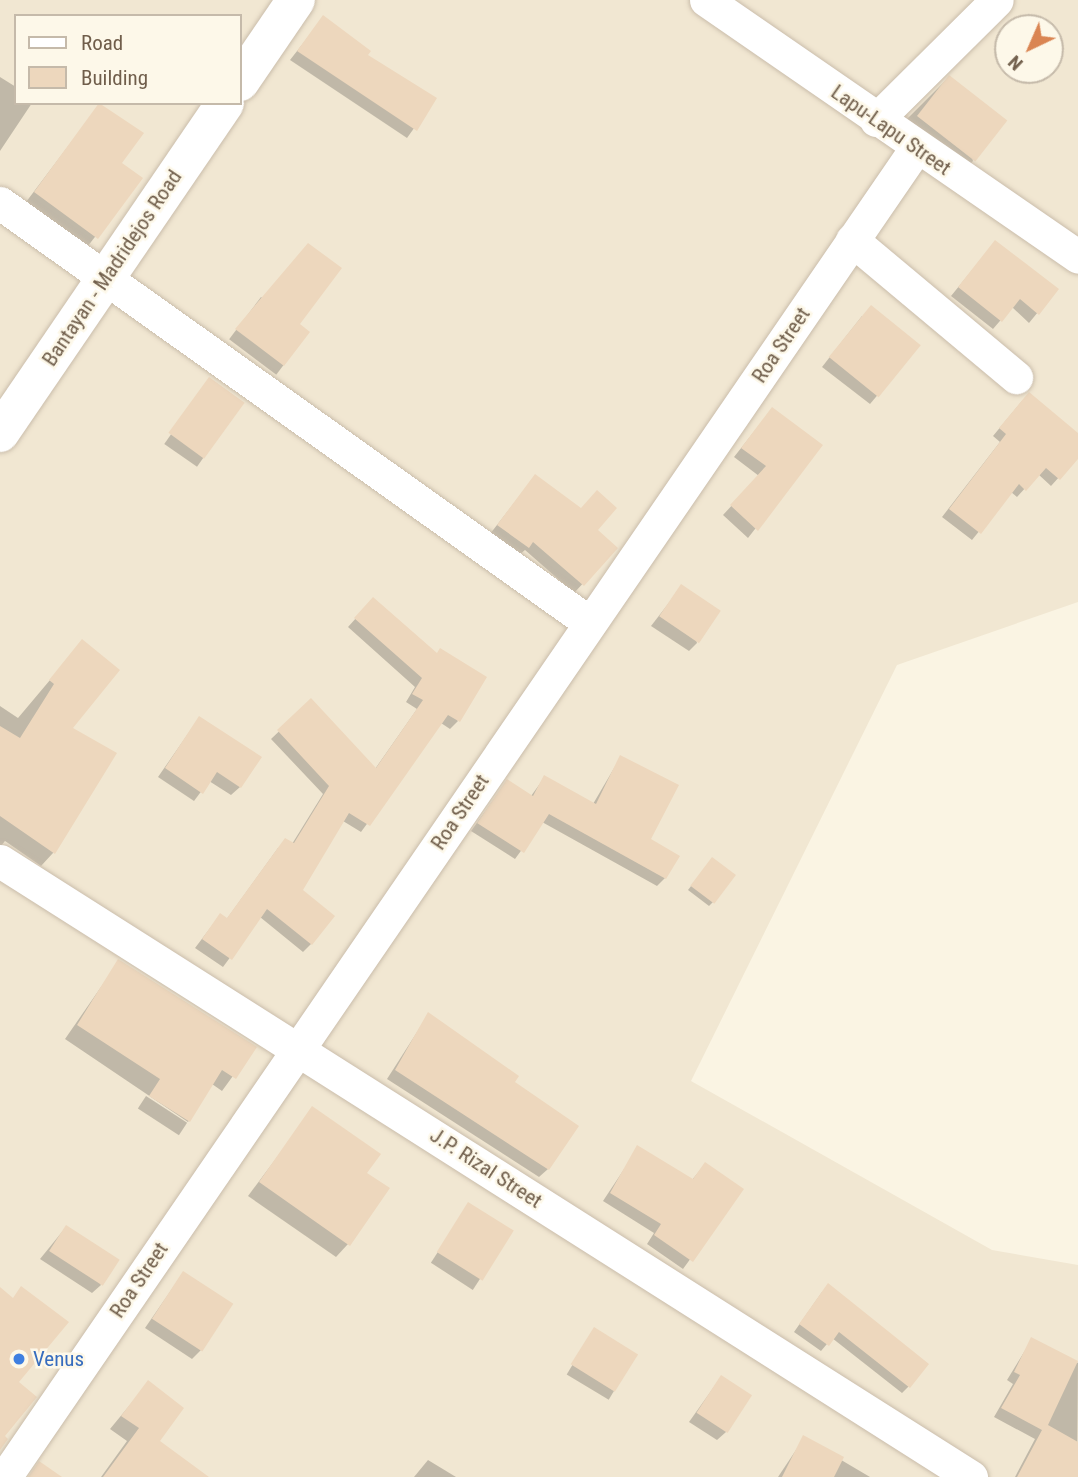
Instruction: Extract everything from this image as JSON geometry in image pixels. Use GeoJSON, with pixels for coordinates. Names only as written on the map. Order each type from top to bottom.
{"type":"FeatureCollection","features":[{"type":"Feature","properties":{"kind":"main road"},"geometry":{"type":"LineString","coordinates":[[242,79],[296,0]]}},
{"type":"Feature","properties":{"kind":"main road","name":"Bantayan - Madridejos Road"},"geometry":{"type":"LineString","coordinates":[[0,433],[224,105]]}},
{"type":"Feature","properties":{"kind":"street","name":"Lapu-Lapu Street"},"geometry":{"type":"LineString","coordinates":[[706,0],[916,148],[1078,257]]}},
{"type":"Feature","properties":{"kind":"street"},"geometry":{"type":"LineString","coordinates":[[876,120],[997,0]]}},
{"type":"Feature","properties":{"kind":"street","name":"Roa Street"},"geometry":{"type":"LineString","coordinates":[[5,1477],[916,148]]}},
{"type":"Feature","properties":{"kind":"street"},"geometry":{"type":"LineString","coordinates":[[0,204],[590,623]]}},
{"type":"Feature","properties":{"kind":"street"},"geometry":{"type":"LineString","coordinates":[[852,240],[1016,377]]}},
{"type":"Feature","properties":{"kind":"street","name":"J.P. Rizal Street"},"geometry":{"type":"LineString","coordinates":[[0,861],[299,1048],[971,1477]]}},
{"type":"Feature","properties":{"kind":"shaded area"},"geometry":{"type":"Polygon","coordinates":[[[0,0],[1078,0],[1078,602],[897,665],[691,1081],[992,1250],[1078,1265],[1078,1477],[0,1477],[0,0]]]}},
{"type":"Feature","properties":{"kind":"building"},"geometry":{"type":"Polygon","coordinates":[[[323,15],[371,51],[368,55],[437,98],[417,131],[297,51],[323,15]]]}},
{"type":"Feature","properties":{"kind":"building"},"geometry":{"type":"Polygon","coordinates":[[[949,75],[1007,121],[975,162],[917,116],[949,75]]]}},
{"type":"Feature","properties":{"kind":"building"},"geometry":{"type":"Polygon","coordinates":[[[98,105],[102,105],[144,133],[122,163],[143,178],[98,239],[34,192],[98,105]]]}},
{"type":"Feature","properties":{"kind":"building"},"geometry":{"type":"Polygon","coordinates":[[[995,240],[1059,289],[1039,315],[1020,299],[1002,322],[958,287],[995,240]]]}},
{"type":"Feature","properties":{"kind":"building"},"geometry":{"type":"Polygon","coordinates":[[[308,243],[342,268],[300,324],[310,332],[284,366],[235,329],[308,243]]]}},
{"type":"Feature","properties":{"kind":"building"},"geometry":{"type":"Polygon","coordinates":[[[871,305],[921,345],[879,397],[829,357],[871,305]]]}},
{"type":"Feature","properties":{"kind":"building"},"geometry":{"type":"Polygon","coordinates":[[[209,377],[245,403],[204,459],[168,433],[209,377]]]}},
{"type":"Feature","properties":{"kind":"building"},"geometry":{"type":"Polygon","coordinates":[[[1029,392],[1078,433],[1078,459],[1060,480],[1046,468],[1026,491],[1019,484],[981,534],[949,509],[1006,434],[999,428],[1029,392]]]}},
{"type":"Feature","properties":{"kind":"building"},"geometry":{"type":"Polygon","coordinates":[[[772,407],[823,445],[758,531],[730,505],[766,466],[741,448],[772,407]]]}},
{"type":"Feature","properties":{"kind":"building"},"geometry":{"type":"Polygon","coordinates":[[[535,474],[581,508],[597,490],[617,508],[598,530],[618,548],[584,586],[533,542],[529,548],[497,525],[535,474]]]}},
{"type":"Feature","properties":{"kind":"building"},"geometry":{"type":"Polygon","coordinates":[[[681,584],[721,611],[699,643],[659,616],[681,584]]]}},
{"type":"Feature","properties":{"kind":"building"},"geometry":{"type":"Polygon","coordinates":[[[373,597],[437,653],[440,648],[487,677],[460,722],[448,715],[370,826],[349,813],[303,890],[335,916],[312,945],[267,909],[232,960],[202,939],[220,913],[227,918],[285,838],[294,843],[329,786],[277,730],[311,698],[376,768],[423,700],[412,694],[422,678],[354,618],[373,597]]]}},
{"type":"Feature","properties":{"kind":"building"},"geometry":{"type":"Polygon","coordinates":[[[82,639],[120,670],[73,728],[117,753],[55,854],[0,816],[0,726],[20,738],[54,684],[49,680],[82,639]]]}},
{"type":"Feature","properties":{"kind":"building"},"geometry":{"type":"Polygon","coordinates":[[[199,716],[262,757],[241,788],[217,772],[203,794],[165,768],[199,716]]]}},
{"type":"Feature","properties":{"kind":"building"},"geometry":{"type":"Polygon","coordinates":[[[620,755],[679,785],[651,839],[680,856],[666,879],[549,814],[524,853],[477,823],[507,779],[533,796],[544,775],[596,804],[620,755]]]}},
{"type":"Feature","properties":{"kind":"building"},"geometry":{"type":"Polygon","coordinates":[[[712,857],[736,875],[714,904],[690,886],[712,857]]]}},
{"type":"Feature","properties":{"kind":"building"},"geometry":{"type":"Polygon","coordinates":[[[118,959],[257,1047],[236,1079],[222,1070],[190,1122],[149,1096],[160,1079],[77,1025],[118,959]]]}},
{"type":"Feature","properties":{"kind":"building"},"geometry":{"type":"Polygon","coordinates":[[[428,1012],[519,1076],[515,1082],[579,1126],[549,1170],[395,1070],[428,1012]]]}},
{"type":"Feature","properties":{"kind":"building"},"geometry":{"type":"Polygon","coordinates":[[[312,1106],[381,1154],[367,1173],[390,1188],[350,1246],[259,1182],[312,1106]]]}},
{"type":"Feature","properties":{"kind":"building"},"geometry":{"type":"Polygon","coordinates":[[[637,1145],[693,1179],[705,1162],[744,1189],[693,1262],[654,1235],[661,1224],[610,1193],[637,1145]]]}},
{"type":"Feature","properties":{"kind":"building"},"geometry":{"type":"Polygon","coordinates":[[[468,1202],[514,1231],[483,1281],[437,1252],[468,1202]]]}},
{"type":"Feature","properties":{"kind":"building"},"geometry":{"type":"Polygon","coordinates":[[[66,1225],[120,1260],[103,1286],[49,1251],[66,1225]]]}},
{"type":"Feature","properties":{"kind":"building"},"geometry":{"type":"Polygon","coordinates":[[[183,1271],[233,1304],[202,1351],[152,1319],[183,1271]]]}},
{"type":"Feature","properties":{"kind":"building"},"geometry":{"type":"Polygon","coordinates":[[[828,1283],[929,1364],[910,1388],[839,1332],[829,1346],[799,1324],[828,1283]]]}},
{"type":"Feature","properties":{"kind":"building","name":"Venus"},"geometry":{"type":"Polygon","coordinates":[[[21,1286],[69,1322],[19,1382],[37,1397],[5,1436],[8,1439],[0,1450],[0,1287],[13,1298],[21,1286]]]}},
{"type":"Feature","properties":{"kind":"building"},"geometry":{"type":"Polygon","coordinates":[[[594,1327],[638,1355],[615,1392],[571,1364],[594,1327]]]}},
{"type":"Feature","properties":{"kind":"building"},"geometry":{"type":"Polygon","coordinates":[[[1031,1337],[1078,1361],[1048,1425],[1078,1442],[1078,1477],[1017,1477],[1042,1430],[1001,1408],[1020,1375],[1014,1372],[1031,1337]]]}},
{"type":"Feature","properties":{"kind":"building"},"geometry":{"type":"Polygon","coordinates":[[[721,1375],[752,1395],[728,1433],[696,1413],[721,1375]]]}},
{"type":"Feature","properties":{"kind":"building"},"geometry":{"type":"Polygon","coordinates":[[[148,1380],[184,1408],[160,1441],[209,1477],[103,1477],[139,1428],[121,1416],[148,1380]]]}},
{"type":"Feature","properties":{"kind":"building"},"geometry":{"type":"Polygon","coordinates":[[[803,1435],[844,1457],[834,1477],[782,1477],[803,1435]]]}},
{"type":"Feature","properties":{"kind":"building"},"geometry":{"type":"Polygon","coordinates":[[[39,1461],[62,1477],[28,1477],[39,1461]]]}},
{"type":"Feature","properties":{"kind":"place","name":"Venus"},"geometry":{"type":"Point","coordinates":[19,1359]}}]}
